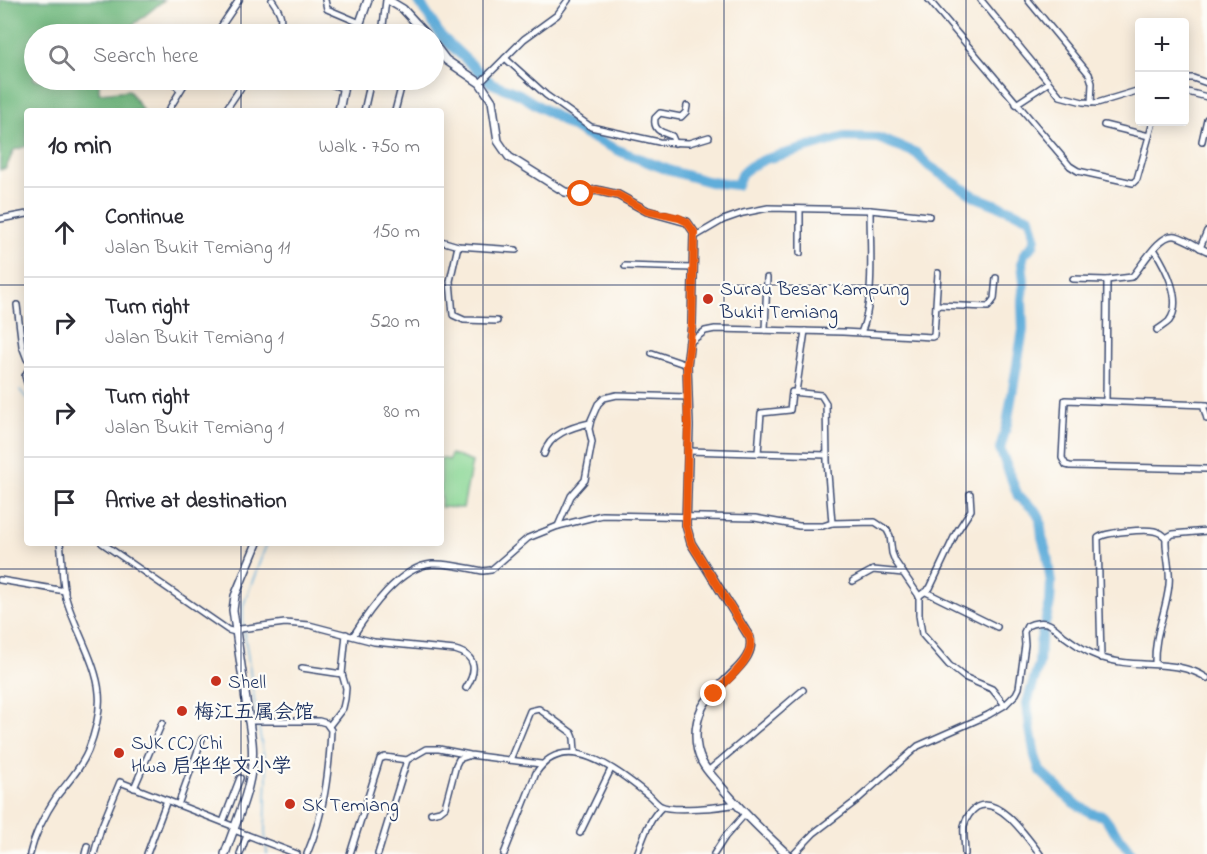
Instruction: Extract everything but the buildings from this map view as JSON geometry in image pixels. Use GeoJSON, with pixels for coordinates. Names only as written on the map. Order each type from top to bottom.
{"type":"FeatureCollection","features":[{"type":"Feature","properties":{"kind":"street"},"geometry":{"type":"LineString","coordinates":[[223,24],[239,0]]}},
{"type":"Feature","properties":{"kind":"street"},"geometry":{"type":"LineString","coordinates":[[272,0],[280,13],[282,20],[280,24]]}},
{"type":"Feature","properties":{"kind":"street"},"geometry":{"type":"LineString","coordinates":[[325,0],[327,9],[350,24]]}},
{"type":"Feature","properties":{"kind":"street"},"geometry":{"type":"LineString","coordinates":[[360,24],[368,0]]}},
{"type":"Feature","properties":{"kind":"street"},"geometry":{"type":"LineString","coordinates":[[383,24],[387,0],[395,2],[418,24]]}},
{"type":"Feature","properties":{"kind":"street"},"geometry":{"type":"LineString","coordinates":[[480,83],[524,39],[557,15],[568,0]]}},
{"type":"Feature","properties":{"kind":"street"},"geometry":{"type":"LineString","coordinates":[[929,0],[1070,166],[1078,171],[1133,183],[1137,179],[1152,126]]}},
{"type":"Feature","properties":{"kind":"street"},"geometry":{"type":"LineString","coordinates":[[981,0],[1059,96],[1091,103],[1135,92]]}},
{"type":"Feature","properties":{"kind":"street"},"geometry":{"type":"LineString","coordinates":[[1028,0],[1089,74],[1092,83],[1091,103]]}},
{"type":"Feature","properties":{"kind":"street"},"geometry":{"type":"LineString","coordinates":[[444,57],[480,83],[492,101],[498,141],[509,157],[565,192],[581,194],[596,190],[604,191],[618,195],[647,211],[679,218],[691,225],[694,237],[691,328],[687,365],[687,534],[750,638],[752,645],[741,665],[703,706],[696,735],[698,750],[708,771],[735,804],[787,854]]}},
{"type":"Feature","properties":{"kind":"street"},"geometry":{"type":"LineString","coordinates":[[505,58],[546,95],[591,127],[659,142],[688,143],[709,137]]}},
{"type":"Feature","properties":{"kind":"street"},"geometry":{"type":"LineString","coordinates":[[1189,78],[1207,83]]}},
{"type":"Feature","properties":{"kind":"street"},"geometry":{"type":"LineString","coordinates":[[1016,104],[1048,83]]}},
{"type":"Feature","properties":{"kind":"street"},"geometry":{"type":"LineString","coordinates":[[171,108],[180,90]]}},
{"type":"Feature","properties":{"kind":"street"},"geometry":{"type":"LineString","coordinates":[[227,108],[239,90]]}},
{"type":"Feature","properties":{"kind":"street"},"geometry":{"type":"LineString","coordinates":[[340,108],[343,90]]}},
{"type":"Feature","properties":{"kind":"street"},"geometry":{"type":"LineString","coordinates":[[365,108],[369,90]]}},
{"type":"Feature","properties":{"kind":"street"},"geometry":{"type":"LineString","coordinates":[[396,108],[401,90]]}},
{"type":"Feature","properties":{"kind":"street"},"geometry":{"type":"LineString","coordinates":[[1189,92],[1207,97]]}},
{"type":"Feature","properties":{"kind":"street"},"geometry":{"type":"LineString","coordinates":[[675,143],[672,136],[658,130],[655,126],[655,118],[660,113],[681,117],[686,112],[687,106]]}},
{"type":"Feature","properties":{"kind":"street"},"geometry":{"type":"LineString","coordinates":[[1202,141],[1207,119]]}},
{"type":"Feature","properties":{"kind":"street"},"geometry":{"type":"LineString","coordinates":[[1104,125],[1149,136]]}},
{"type":"Feature","properties":{"kind":"street"},"geometry":{"type":"LineString","coordinates":[[694,237],[723,220],[768,208],[870,210],[929,216]]}},
{"type":"Feature","properties":{"kind":"street"},"geometry":{"type":"LineString","coordinates":[[800,209],[800,253]]}},
{"type":"Feature","properties":{"kind":"street"},"geometry":{"type":"LineString","coordinates":[[861,333],[865,324],[870,289],[870,210]]}},
{"type":"Feature","properties":{"kind":"street"},"geometry":{"type":"LineString","coordinates":[[0,219],[24,215]]}},
{"type":"Feature","properties":{"kind":"street"},"geometry":{"type":"LineString","coordinates":[[1200,248],[1207,231]]}},
{"type":"Feature","properties":{"kind":"street"},"geometry":{"type":"LineString","coordinates":[[1073,279],[1107,280],[1132,277],[1157,243],[1170,236],[1177,236],[1207,251]]}},
{"type":"Feature","properties":{"kind":"street"},"geometry":{"type":"LineString","coordinates":[[444,242],[458,246],[516,250]]}},
{"type":"Feature","properties":{"kind":"street"},"geometry":{"type":"LineString","coordinates":[[458,246],[450,281],[453,315],[464,320],[497,321]]}},
{"type":"Feature","properties":{"kind":"street"},"geometry":{"type":"LineString","coordinates":[[1154,249],[1166,267],[1174,305],[1168,322],[1157,330]]}},
{"type":"Feature","properties":{"kind":"street"},"geometry":{"type":"LineString","coordinates":[[625,266],[692,268]]}},
{"type":"Feature","properties":{"kind":"street"},"geometry":{"type":"LineString","coordinates":[[691,328],[861,333],[930,338],[934,336],[938,273]]}},
{"type":"Feature","properties":{"kind":"street"},"geometry":{"type":"LineString","coordinates":[[937,305],[988,307],[994,299],[996,278]]}},
{"type":"Feature","properties":{"kind":"street"},"geometry":{"type":"LineString","coordinates":[[765,330],[767,279]]}},
{"type":"Feature","properties":{"kind":"street"},"geometry":{"type":"LineString","coordinates":[[1106,401],[1107,280]]}},
{"type":"Feature","properties":{"kind":"street"},"geometry":{"type":"LineString","coordinates":[[17,305],[24,351]]}},
{"type":"Feature","properties":{"kind":"street"},"geometry":{"type":"LineString","coordinates":[[689,343],[705,330]]}},
{"type":"Feature","properties":{"kind":"street"},"geometry":{"type":"LineString","coordinates":[[796,392],[805,331]]}},
{"type":"Feature","properties":{"kind":"street"},"geometry":{"type":"LineString","coordinates":[[652,353],[687,365]]}},
{"type":"Feature","properties":{"kind":"street"},"geometry":{"type":"LineString","coordinates":[[758,453],[761,413],[790,410],[790,393],[821,395],[826,403],[826,455],[832,522]]}},
{"type":"Feature","properties":{"kind":"street"},"geometry":{"type":"LineString","coordinates":[[558,526],[571,496],[585,480],[592,442],[590,423],[598,404],[609,395],[688,397]]}},
{"type":"Feature","properties":{"kind":"street"},"geometry":{"type":"LineString","coordinates":[[1207,418],[1205,405],[1065,400],[1062,458],[1066,465],[1207,469]]}},
{"type":"Feature","properties":{"kind":"street"},"geometry":{"type":"LineString","coordinates":[[544,454],[551,439],[566,430],[590,423]]}},
{"type":"Feature","properties":{"kind":"street"},"geometry":{"type":"LineString","coordinates":[[688,451],[826,455]]}},
{"type":"Feature","properties":{"kind":"street"},"geometry":{"type":"LineString","coordinates":[[919,596],[930,588],[956,533],[971,510],[970,494]]}},
{"type":"Feature","properties":{"kind":"street"},"geometry":{"type":"LineString","coordinates":[[353,636],[378,600],[408,574],[420,567],[432,564],[483,571],[491,570],[528,538],[558,526],[602,515],[755,518],[799,526],[824,526],[832,522],[875,522],[883,526],[890,536],[893,556],[919,596],[919,624],[929,644],[964,677],[992,689],[1005,705]]}},
{"type":"Feature","properties":{"kind":"street"},"geometry":{"type":"LineString","coordinates":[[1101,658],[1098,538],[1105,533],[1153,530],[1164,534],[1166,538],[1170,582],[1165,611],[1157,630],[1154,646],[1155,663]]}},
{"type":"Feature","properties":{"kind":"street"},"geometry":{"type":"LineString","coordinates":[[1166,538],[1173,534],[1207,531]]}},
{"type":"Feature","properties":{"kind":"street"},"geometry":{"type":"LineString","coordinates":[[30,854],[46,814],[79,769],[87,753],[99,710],[99,692],[95,675],[64,591],[60,546]]}},
{"type":"Feature","properties":{"kind":"street"},"geometry":{"type":"LineString","coordinates":[[106,546],[228,630],[285,624],[309,625],[392,645],[455,650],[466,653],[473,668],[472,678],[466,688]]}},
{"type":"Feature","properties":{"kind":"street"},"geometry":{"type":"LineString","coordinates":[[225,854],[251,776],[253,763],[251,720],[233,609],[235,596],[256,546]]}},
{"type":"Feature","properties":{"kind":"street"},"geometry":{"type":"LineString","coordinates":[[853,580],[873,570],[903,573]]}},
{"type":"Feature","properties":{"kind":"street"},"geometry":{"type":"LineString","coordinates":[[0,580],[64,591]]}},
{"type":"Feature","properties":{"kind":"street"},"geometry":{"type":"LineString","coordinates":[[926,592],[997,627]]}},
{"type":"Feature","properties":{"kind":"street"},"geometry":{"type":"LineString","coordinates":[[794,854],[814,833],[856,801],[918,746],[1005,705],[1019,688],[1025,645],[1024,632],[1027,626],[1048,624],[1088,652],[1101,658],[1121,663],[1178,666],[1198,672],[1207,678]]}},
{"type":"Feature","properties":{"kind":"street"},"geometry":{"type":"LineString","coordinates":[[329,726],[343,708],[345,699],[346,688],[342,674],[346,634]]}},
{"type":"Feature","properties":{"kind":"street"},"geometry":{"type":"LineString","coordinates":[[302,668],[342,674]]}},
{"type":"Feature","properties":{"kind":"street"},"geometry":{"type":"LineString","coordinates":[[708,771],[802,690]]}},
{"type":"Feature","properties":{"kind":"street"},"geometry":{"type":"LineString","coordinates":[[510,760],[530,711],[534,708],[539,709],[572,733],[575,752]]}},
{"type":"Feature","properties":{"kind":"street"},"geometry":{"type":"LineString","coordinates":[[251,720],[319,721],[326,723],[331,730],[327,784],[317,830],[307,854]]}},
{"type":"Feature","properties":{"kind":"street"},"geometry":{"type":"LineString","coordinates":[[134,788],[162,723]]}},
{"type":"Feature","properties":{"kind":"street"},"geometry":{"type":"LineString","coordinates":[[178,805],[202,739]]}},
{"type":"Feature","properties":{"kind":"street"},"geometry":{"type":"LineString","coordinates":[[350,854],[380,759],[385,757],[406,760],[426,749],[439,749],[470,756],[542,764]]}},
{"type":"Feature","properties":{"kind":"street"},"geometry":{"type":"LineString","coordinates":[[504,854],[536,772],[542,764],[557,755],[575,752],[585,754],[648,794],[662,807],[697,809],[735,804]]}},
{"type":"Feature","properties":{"kind":"street"},"geometry":{"type":"LineString","coordinates":[[431,813],[445,807],[456,765],[459,759],[470,756]]}},
{"type":"Feature","properties":{"kind":"street"},"geometry":{"type":"LineString","coordinates":[[378,854],[406,760]]}},
{"type":"Feature","properties":{"kind":"street"},"geometry":{"type":"LineString","coordinates":[[580,833],[611,769]]}},
{"type":"Feature","properties":{"kind":"street"},"geometry":{"type":"LineString","coordinates":[[223,822],[240,778]]}},
{"type":"Feature","properties":{"kind":"street"},"geometry":{"type":"LineString","coordinates":[[94,854],[101,828],[120,782],[297,854]]}},
{"type":"Feature","properties":{"kind":"street"},"geometry":{"type":"LineString","coordinates":[[147,854],[167,800]]}},
{"type":"Feature","properties":{"kind":"street"},"geometry":{"type":"LineString","coordinates":[[965,854],[964,826],[968,816],[973,809],[981,805],[991,805],[1000,809],[1025,834],[1040,854]]}},
{"type":"Feature","properties":{"kind":"street"},"geometry":{"type":"LineString","coordinates":[[637,854],[647,827],[662,807]]}},
{"type":"Feature","properties":{"kind":"street"},"geometry":{"type":"LineString","coordinates":[[714,854],[724,837],[745,814]]}},
{"type":"Feature","properties":{"kind":"street"},"geometry":{"type":"LineString","coordinates":[[240,854],[247,835]]}},
{"type":"Feature","properties":{"kind":"street"},"geometry":{"type":"LineString","coordinates":[[85,854],[87,846]]}},
{"type":"Feature","properties":{"kind":"green space"},"geometry":{"type":"Polygon","coordinates":[[[0,0],[164,0],[134,24],[24,24],[24,90],[99,90],[99,93],[129,90],[141,108],[24,108],[24,147],[14,150],[6,168],[0,170],[0,0]]]}},
{"type":"Feature","properties":{"kind":"green space"},"geometry":{"type":"Polygon","coordinates":[[[451,454],[472,462],[463,508],[444,507],[444,459],[449,460],[451,454]]]}},
{"type":"Feature","properties":{"kind":"waterway"},"geometry":{"type":"LineString","coordinates":[[418,0],[433,24]]}},
{"type":"Feature","properties":{"kind":"waterway"},"geometry":{"type":"LineString","coordinates":[[444,39],[491,83],[519,94],[584,134],[671,171],[710,182],[737,185],[742,173],[766,159],[845,137],[878,138],[916,153],[929,166],[976,197],[1030,218],[1035,237],[1033,245],[1024,254],[1022,263],[1023,330],[1007,424],[1000,449],[1018,496],[1036,511],[1040,519],[1051,583],[1050,603],[1040,643],[1039,664],[1027,703],[1030,728],[1040,771],[1074,803],[1091,813],[1103,816],[1132,854]]}},
{"type":"Feature","properties":{"kind":"waterway"},"geometry":{"type":"LineString","coordinates":[[20,390],[24,395]]}},
{"type":"Feature","properties":{"kind":"waterway"},"geometry":{"type":"LineString","coordinates":[[257,719],[243,623],[243,606],[266,546]]}},
{"type":"Feature","properties":{"kind":"waterway"},"geometry":{"type":"LineString","coordinates":[[258,724],[267,773],[265,832],[267,854]]}},
{"type":"Feature","properties":{"kind":"place","name":"Surau Besar Kampung Bukit Temiang"},"geometry":{"type":"Point","coordinates":[708,299]}},
{"type":"Feature","properties":{"kind":"place","name":"Shell"},"geometry":{"type":"Point","coordinates":[216,681]}},
{"type":"Feature","properties":{"kind":"place","name":"梅江五属会馆"},"geometry":{"type":"Point","coordinates":[182,711]}},
{"type":"Feature","properties":{"kind":"place","name":"SJK (C) Chi Hwa 启华华文小学"},"geometry":{"type":"Point","coordinates":[119,753]}},
{"type":"Feature","properties":{"kind":"place","name":"SK Temiang"},"geometry":{"type":"Point","coordinates":[290,804]}},
{"type":"Feature","properties":{"kind":"route"},"geometry":{"type":"LineString","coordinates":[[581,194],[596,190],[618,195],[647,211],[679,218],[691,225],[694,232],[692,324],[687,365],[687,534],[750,638],[752,645],[741,665],[714,694]]}}]}
